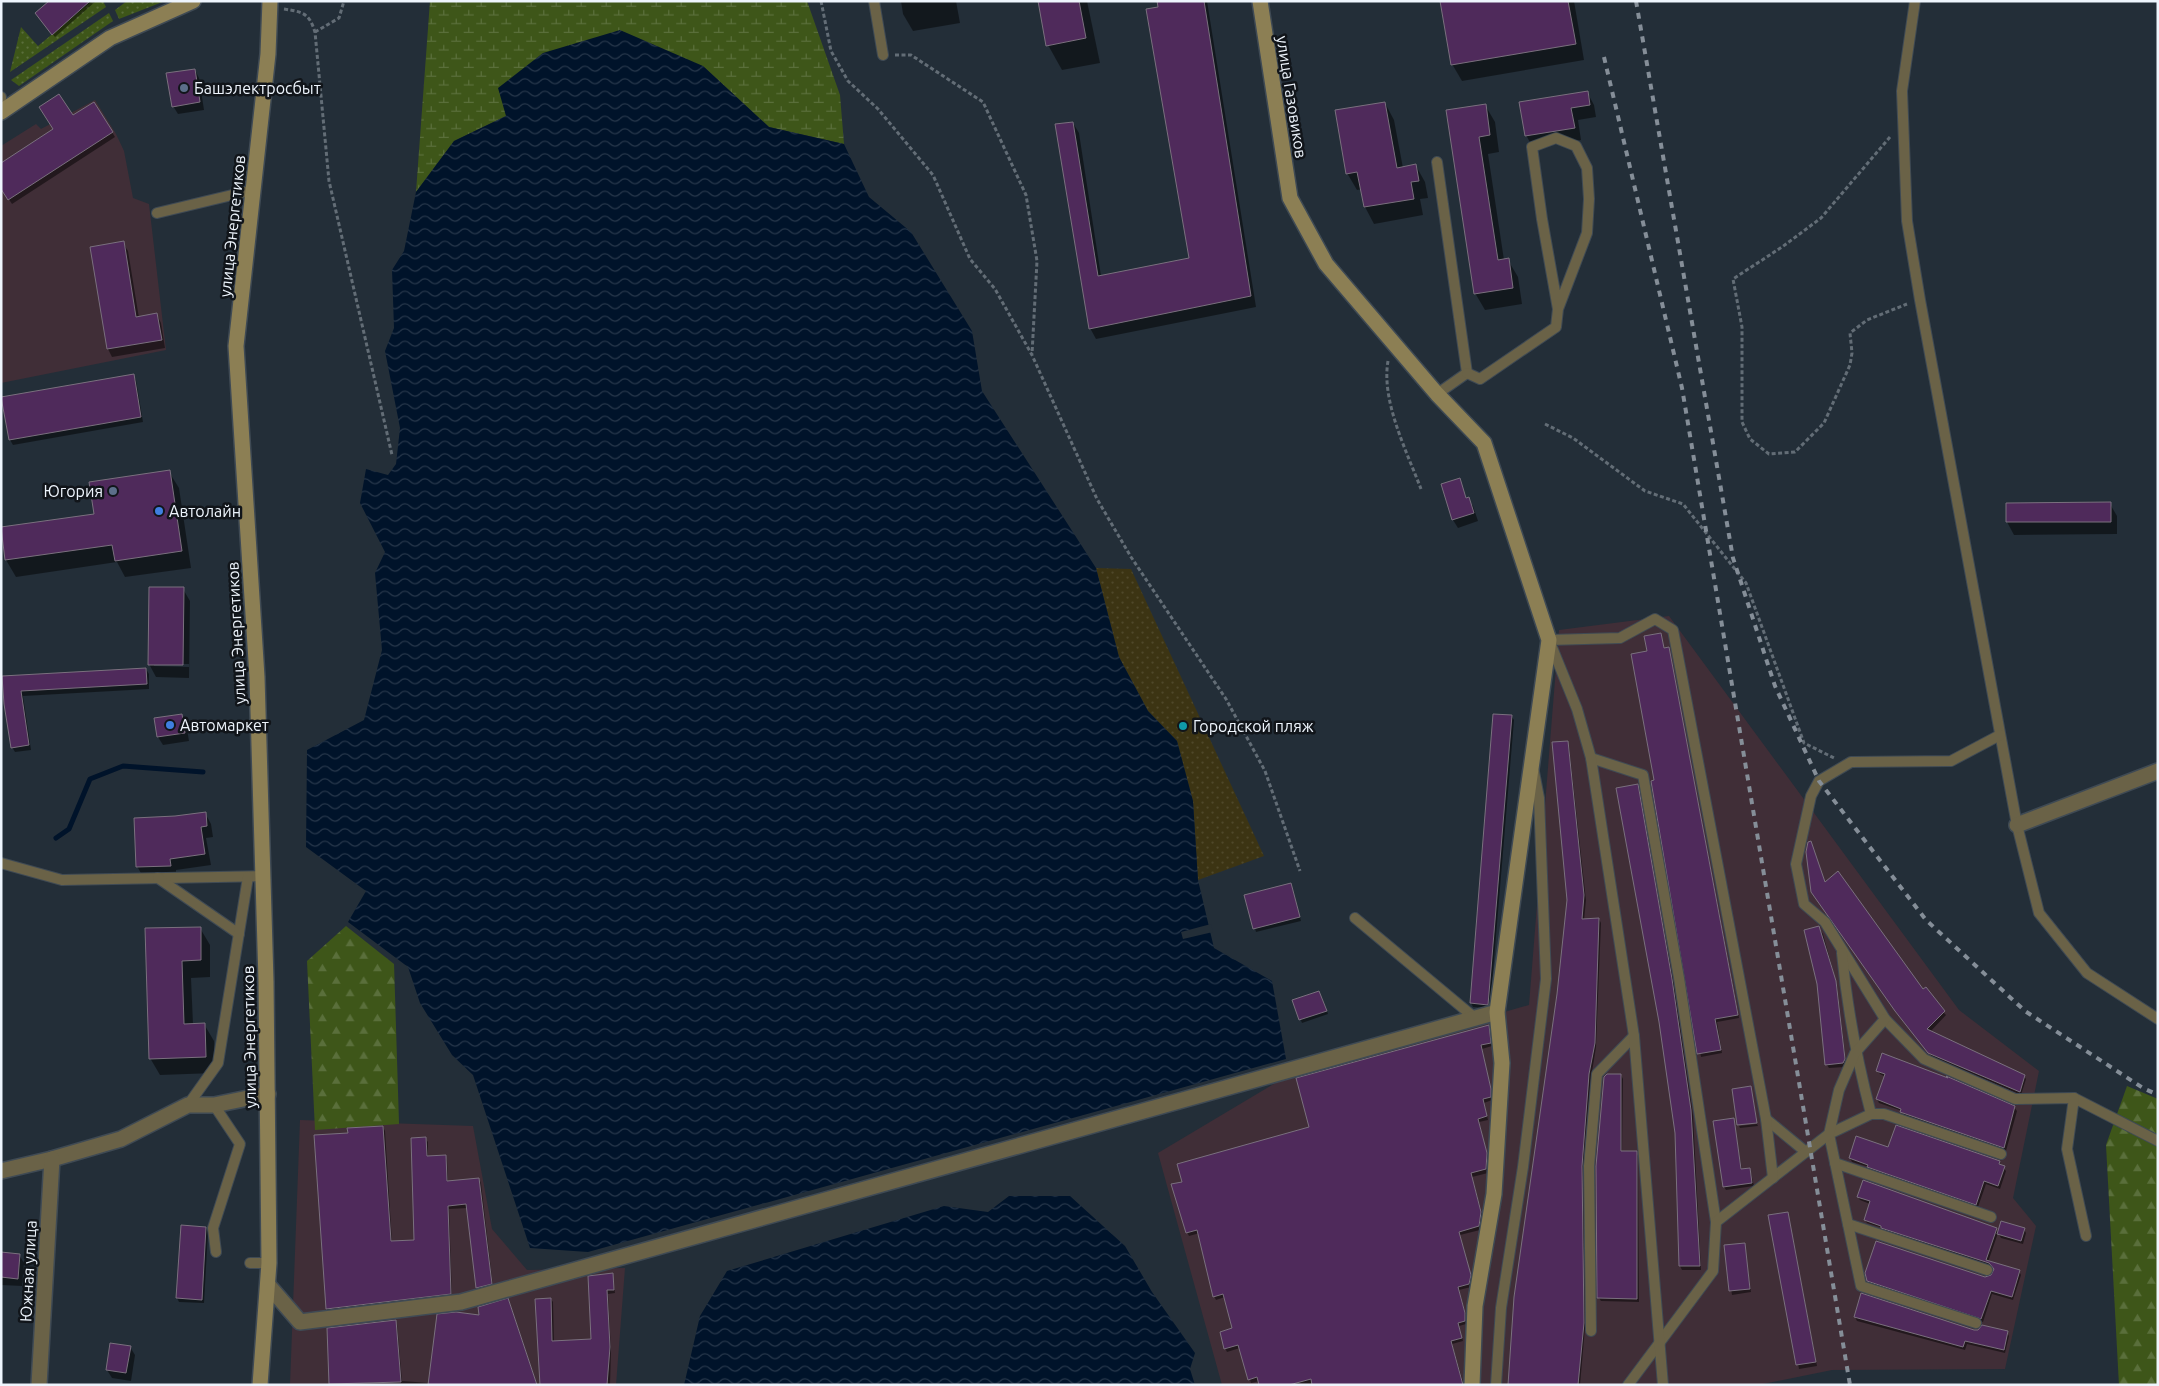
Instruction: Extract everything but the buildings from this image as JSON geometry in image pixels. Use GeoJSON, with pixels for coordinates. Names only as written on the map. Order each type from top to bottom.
{"type":"FeatureCollection","features":[{"type":"Feature","properties":{"kind":"main road"},"geometry":{"type":"LineString","coordinates":[[2,108],[110,38],[193,1]]}},
{"type":"Feature","properties":{"kind":"main road","name":"улица Газовиков"},"geometry":{"type":"LineString","coordinates":[[1260,1],[1290,198],[1326,264],[1437,394],[1484,443],[1549,640]]}},
{"type":"Feature","properties":{"kind":"main road","name":"улица Энергетиков"},"geometry":{"type":"LineString","coordinates":[[260,1385],[270,1263],[268,1094],[256,876],[257,677],[236,346],[268,54],[268,3]]}},
{"type":"Feature","properties":{"kind":"main road"},"geometry":{"type":"LineString","coordinates":[[1472,1385],[1475,1306],[1494,1194],[1502,1063],[1497,1012],[1549,640]]}},
{"type":"Feature","properties":{"kind":"street"},"geometry":{"type":"LineString","coordinates":[[2017,825],[2158,772]]}},
{"type":"Feature","properties":{"kind":"street"},"geometry":{"type":"LineString","coordinates":[[268,1285],[300,1322],[461,1302],[1497,1012]]}},
{"type":"Feature","properties":{"kind":"street"},"geometry":{"type":"LineString","coordinates":[[1,1171],[52,1159],[121,1139],[188,1105],[214,1105],[268,1094]]}},
{"type":"Feature","properties":{"kind":"street","name":"Южная улица"},"geometry":{"type":"LineString","coordinates":[[38,1385],[52,1159]]}},
{"type":"Feature","properties":{"kind":"lane"},"geometry":{"type":"LineString","coordinates":[[874,1],[883,55]]}},
{"type":"Feature","properties":{"kind":"lane"},"geometry":{"type":"LineString","coordinates":[[1915,1],[1902,91],[1907,221],[2017,825],[2039,912],[2087,973],[2158,1019]]}},
{"type":"Feature","properties":{"kind":"lane"},"geometry":{"type":"LineString","coordinates":[[1466,373],[1480,379],[1556,326],[1558,309],[1588,233],[1589,199],[1587,168],[1580,153],[1576,146],[1556,138],[1532,147],[1542,219],[1558,309]]}},
{"type":"Feature","properties":{"kind":"lane"},"geometry":{"type":"LineString","coordinates":[[1437,162],[1466,373]]}},
{"type":"Feature","properties":{"kind":"lane"},"geometry":{"type":"LineString","coordinates":[[157,213],[253,190]]}},
{"type":"Feature","properties":{"kind":"lane"},"geometry":{"type":"LineString","coordinates":[[1437,394],[1466,373]]}},
{"type":"Feature","properties":{"kind":"lane"},"geometry":{"type":"LineString","coordinates":[[1663,1385],[1634,1036],[1591,758],[1577,709],[1549,640],[1620,638],[1655,619],[1673,630],[1766,1119],[1773,1178]]}},
{"type":"Feature","properties":{"kind":"lane"},"geometry":{"type":"LineString","coordinates":[[2000,735],[1951,761],[1851,762],[1819,780],[1812,796],[1796,864],[1804,904],[1825,922],[1885,1019],[1924,1059],[2015,1099],[2074,1098],[2158,1141]]}},
{"type":"Feature","properties":{"kind":"lane"},"geometry":{"type":"LineString","coordinates":[[1591,758],[1643,775],[1679,978],[1716,1222],[1713,1271],[1628,1385]]}},
{"type":"Feature","properties":{"kind":"lane"},"geometry":{"type":"LineString","coordinates":[[1496,1385],[1501,1308],[1523,1167],[1546,979],[1539,798],[1532,762]]}},
{"type":"Feature","properties":{"kind":"lane"},"geometry":{"type":"LineString","coordinates":[[1,863],[62,880],[256,876],[239,934],[218,1063],[188,1105]]}},
{"type":"Feature","properties":{"kind":"lane"},"geometry":{"type":"LineString","coordinates":[[158,878],[239,934]]}},
{"type":"Feature","properties":{"kind":"lane"},"geometry":{"type":"LineString","coordinates":[[1355,918],[1475,1018]]}},
{"type":"Feature","properties":{"kind":"lane"},"geometry":{"type":"LineString","coordinates":[[1841,949],[1847,1006],[1855,1053],[1871,1114]]}},
{"type":"Feature","properties":{"kind":"lane"},"geometry":{"type":"LineString","coordinates":[[1885,1019],[1855,1053],[1839,1090],[1830,1134],[1861,1286],[1976,1323]]}},
{"type":"Feature","properties":{"kind":"lane"},"geometry":{"type":"LineString","coordinates":[[1591,1331],[1589,1166],[1597,1074],[1634,1036]]}},
{"type":"Feature","properties":{"kind":"lane"},"geometry":{"type":"LineString","coordinates":[[2074,1098],[2067,1149],[2086,1236]]}},
{"type":"Feature","properties":{"kind":"lane"},"geometry":{"type":"LineString","coordinates":[[214,1105],[240,1144],[213,1228],[216,1252]]}},
{"type":"Feature","properties":{"kind":"lane"},"geometry":{"type":"LineString","coordinates":[[1716,1222],[1830,1134],[1871,1114],[1884,1114],[2001,1154]]}},
{"type":"Feature","properties":{"kind":"lane"},"geometry":{"type":"LineString","coordinates":[[1766,1119],[1806,1152]]}},
{"type":"Feature","properties":{"kind":"lane"},"geometry":{"type":"LineString","coordinates":[[1835,1163],[1991,1217]]}},
{"type":"Feature","properties":{"kind":"lane"},"geometry":{"type":"LineString","coordinates":[[1848,1224],[1987,1270]]}},
{"type":"Feature","properties":{"kind":"lane"},"geometry":{"type":"LineString","coordinates":[[250,1263],[270,1263]]}},
{"type":"Feature","properties":{"kind":"path"},"geometry":{"type":"LineString","coordinates":[[315,32],[339,18],[344,1]]}},
{"type":"Feature","properties":{"kind":"path"},"geometry":{"type":"LineString","coordinates":[[821,1],[831,52],[848,81],[878,109],[933,175],[970,259],[995,289],[1032,355],[1097,499],[1131,557],[1226,699],[1264,770],[1300,871]]}},
{"type":"Feature","properties":{"kind":"path"},"geometry":{"type":"LineString","coordinates":[[268,3],[302,12],[311,19],[315,32],[329,181],[392,455]]}},
{"type":"Feature","properties":{"kind":"path"},"geometry":{"type":"LineString","coordinates":[[883,55],[911,55],[983,102],[1026,195],[1036,261],[1032,355]]}},
{"type":"Feature","properties":{"kind":"path"},"geometry":{"type":"LineString","coordinates":[[1904,121],[1820,218],[1782,247],[1733,279],[1742,327],[1742,422],[1750,439],[1769,454],[1795,452],[1824,423],[1850,365],[1852,353],[1850,333],[1867,320],[1920,300]]}},
{"type":"Feature","properties":{"kind":"path"},"geometry":{"type":"LineString","coordinates":[[1392,341],[1386,375],[1396,421],[1421,489]]}},
{"type":"Feature","properties":{"kind":"path"},"geometry":{"type":"LineString","coordinates":[[1545,424],[1573,438],[1645,491],[1683,504],[1746,583],[1804,743],[1837,760],[1841,768]]}},
{"type":"Feature","properties":{"kind":"shaded area"},"geometry":{"type":"Polygon","coordinates":[[[95,100],[124,151],[133,198],[149,204],[166,350],[1,383],[1,146],[36,124],[41,129],[95,100]]]}},
{"type":"Feature","properties":{"kind":"shaded area"},"geometry":{"type":"Polygon","coordinates":[[[1669,616],[1959,1010],[2039,1071],[2013,1198],[2036,1226],[2005,1369],[1832,1370],[1758,1385],[1222,1385],[1158,1153],[1292,1073],[1529,1005],[1559,630],[1669,616]]]}},
{"type":"Feature","properties":{"kind":"shaded area"},"geometry":{"type":"Polygon","coordinates":[[[300,1120],[473,1126],[492,1229],[527,1270],[625,1268],[616,1385],[290,1385],[300,1120]]]}},
{"type":"Feature","properties":{"kind":"green space"},"geometry":{"type":"Polygon","coordinates":[[[92,1],[103,1],[106,7],[10,72],[21,27],[38,46],[92,1]]]}},
{"type":"Feature","properties":{"kind":"green space"},"geometry":{"type":"Polygon","coordinates":[[[127,1],[165,1],[119,19],[115,10],[127,1]]]}},
{"type":"Feature","properties":{"kind":"green space"},"geometry":{"type":"Polygon","coordinates":[[[430,1],[807,1],[840,95],[844,144],[769,127],[703,66],[506,116],[454,141],[416,192],[430,1]]]}},
{"type":"Feature","properties":{"kind":"green space"},"geometry":{"type":"Polygon","coordinates":[[[109,13],[113,21],[19,86],[11,80],[109,13]]]}},
{"type":"Feature","properties":{"kind":"green space"},"geometry":{"type":"Polygon","coordinates":[[[346,926],[394,964],[399,1124],[315,1130],[307,961],[346,926]]]}},
{"type":"Feature","properties":{"kind":"green space"},"geometry":{"type":"Polygon","coordinates":[[[2127,1086],[2158,1099],[2158,1385],[2119,1385],[2106,1145],[2127,1086]]]}},
{"type":"Feature","properties":{"kind":"sand","name":"Городской пляж"},"geometry":{"type":"Polygon","coordinates":[[[1096,568],[1131,569],[1264,856],[1198,880],[1193,801],[1177,741],[1148,711],[1119,657],[1096,568]]]}},
{"type":"Feature","properties":{"kind":"water"},"geometry":{"type":"Polygon","coordinates":[[[620,30],[703,66],[769,127],[844,144],[869,197],[911,232],[972,331],[982,391],[1096,568],[1119,657],[1148,711],[1177,741],[1193,801],[1198,880],[1214,948],[1272,981],[1286,1059],[588,1252],[530,1248],[473,1075],[452,1055],[420,1003],[408,967],[348,922],[366,891],[306,847],[307,750],[364,720],[382,650],[375,573],[385,552],[360,503],[366,469],[388,475],[396,464],[400,428],[385,351],[394,328],[392,270],[404,251],[416,192],[454,141],[506,116],[498,88],[543,53],[620,30]]]}},
{"type":"Feature","properties":{"kind":"water"},"geometry":{"type":"Polygon","coordinates":[[[1009,1196],[1070,1196],[1125,1246],[1152,1292],[1195,1353],[1190,1369],[1195,1385],[684,1385],[700,1316],[727,1271],[944,1206],[988,1212],[1009,1196]]]}},
{"type":"Feature","properties":{"kind":"pier"},"geometry":{"type":"Polygon","coordinates":[[[1211,924],[1213,932],[1183,939],[1181,932],[1211,924]]]}},
{"type":"Feature","properties":{"kind":"waterway"},"geometry":{"type":"LineString","coordinates":[[56,838],[69,829],[90,779],[123,766],[203,772]]}},
{"type":"Feature","properties":{"kind":"railway"},"geometry":{"type":"LineString","coordinates":[[1636,1],[1733,558],[1775,686],[1819,781],[1926,920],[2025,1011],[2143,1088],[2158,1095]]}},
{"type":"Feature","properties":{"kind":"railway"},"geometry":{"type":"LineString","coordinates":[[1604,57],[1682,388],[1850,1385]]}},
{"type":"Feature","properties":{"kind":"place","name":"Башэлектросбыт"},"geometry":{"type":"Point","coordinates":[184,88]}},
{"type":"Feature","properties":{"kind":"place","name":"Югория"},"geometry":{"type":"Point","coordinates":[113,491]}},
{"type":"Feature","properties":{"kind":"place","name":"Автолайн"},"geometry":{"type":"Point","coordinates":[159,511]}},
{"type":"Feature","properties":{"kind":"place","name":"Автомаркет"},"geometry":{"type":"Point","coordinates":[170,725]}},
{"type":"Feature","properties":{"kind":"place","name":"Городской пляж"},"geometry":{"type":"Point","coordinates":[1183,726]}}]}
